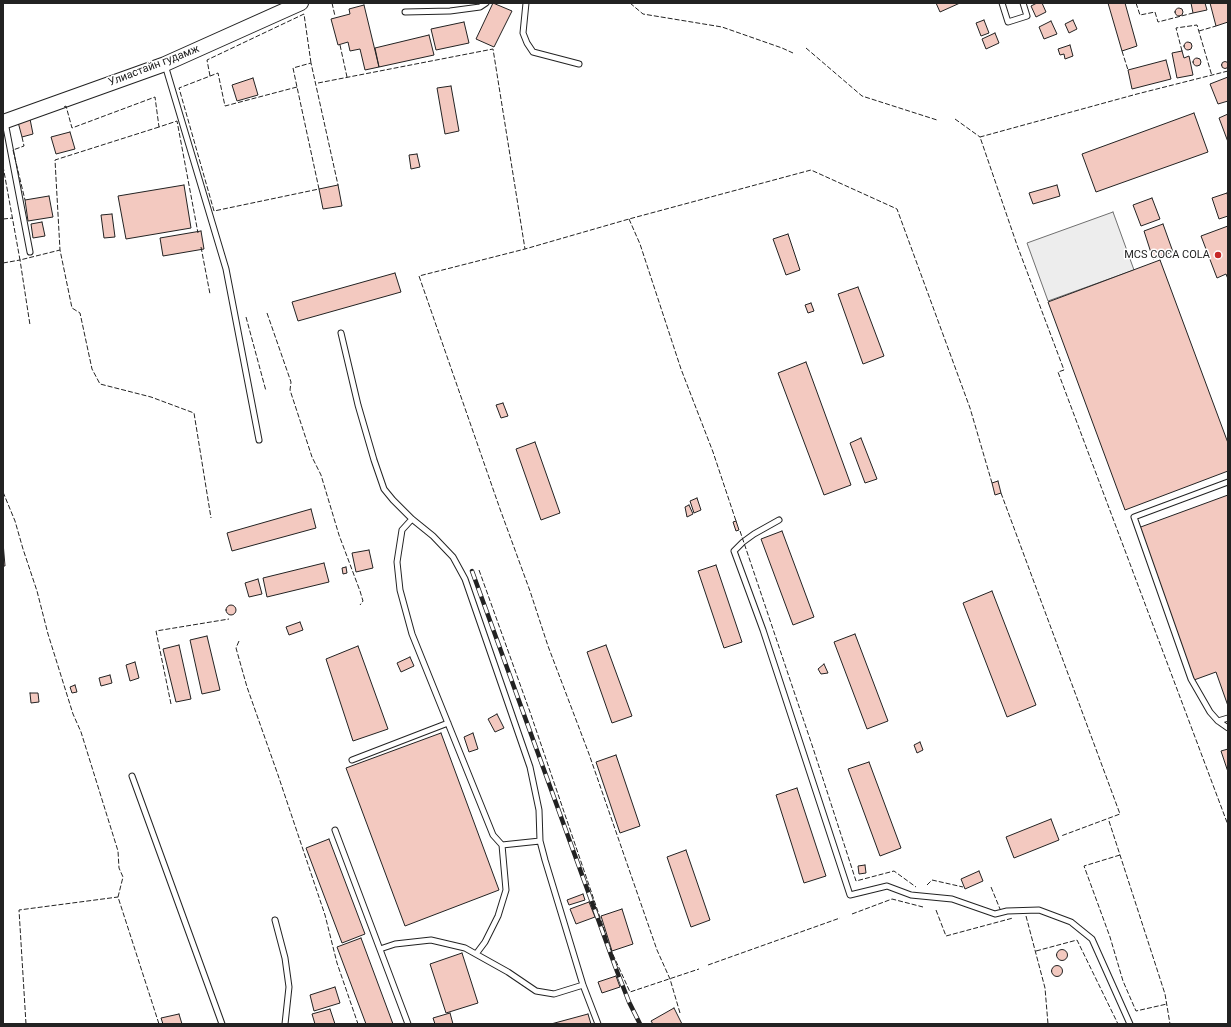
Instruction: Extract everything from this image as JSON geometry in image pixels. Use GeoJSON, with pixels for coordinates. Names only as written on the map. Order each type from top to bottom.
{"type":"FeatureCollection","features":[{"type":"Feature","properties":{"kind":"main road","name":"Улиастайн гудамж"},"geometry":{"type":"LineString","coordinates":[[4,122],[165,64],[301,3]]}},
{"type":"Feature","properties":{"kind":"lane"},"geometry":{"type":"LineString","coordinates":[[405,12],[480,7],[486,3]]}},
{"type":"Feature","properties":{"kind":"lane"},"geometry":{"type":"LineString","coordinates":[[526,3],[523,33],[533,52],[579,64]]}},
{"type":"Feature","properties":{"kind":"lane"},"geometry":{"type":"LineString","coordinates":[[1002,3],[1008,22],[1028,16],[1024,3]]}},
{"type":"Feature","properties":{"kind":"lane"},"geometry":{"type":"LineString","coordinates":[[165,64],[226,269],[259,440]]}},
{"type":"Feature","properties":{"kind":"lane"},"geometry":{"type":"LineString","coordinates":[[4,122],[30,252]]}},
{"type":"Feature","properties":{"kind":"lane"},"geometry":{"type":"LineString","coordinates":[[341,333],[358,405],[384,489],[392,500],[412,519],[434,536],[453,557],[465,579],[530,767],[539,810],[540,841],[545,860],[583,985],[598,1024]]}},
{"type":"Feature","properties":{"kind":"lane"},"geometry":{"type":"LineString","coordinates":[[1228,482],[1134,517],[1191,679],[1210,712],[1218,721],[1228,728]]}},
{"type":"Feature","properties":{"kind":"lane"},"geometry":{"type":"LineString","coordinates":[[412,519],[402,530],[397,562],[400,590],[412,634],[492,835],[502,845],[506,890],[498,916],[485,942],[476,954]]}},
{"type":"Feature","properties":{"kind":"lane"},"geometry":{"type":"LineString","coordinates":[[779,520],[754,534],[734,551],[763,630],[850,895],[887,886],[911,895],[952,899],[995,914],[1007,911],[1039,910],[1072,922],[1092,939],[1130,1024]]}},
{"type":"Feature","properties":{"kind":"lane"},"geometry":{"type":"LineString","coordinates":[[1218,721],[1228,718]]}},
{"type":"Feature","properties":{"kind":"lane"},"geometry":{"type":"LineString","coordinates":[[352,760],[448,723]]}},
{"type":"Feature","properties":{"kind":"lane"},"geometry":{"type":"LineString","coordinates":[[132,776],[222,1024]]}},
{"type":"Feature","properties":{"kind":"lane"},"geometry":{"type":"LineString","coordinates":[[335,830],[408,1024]]}},
{"type":"Feature","properties":{"kind":"lane"},"geometry":{"type":"LineString","coordinates":[[502,845],[540,841]]}},
{"type":"Feature","properties":{"kind":"lane"},"geometry":{"type":"LineString","coordinates":[[275,920],[285,958],[289,987],[285,1024]]}},
{"type":"Feature","properties":{"kind":"lane"},"geometry":{"type":"LineString","coordinates":[[380,949],[394,944],[431,940],[465,948],[508,972],[536,991],[554,994],[583,985]]}},
{"type":"Feature","properties":{"kind":"shaded area"},"geometry":{"type":"Polygon","coordinates":[[[1113,212],[1134,270],[1048,301],[1027,243],[1113,212]]]}},
{"type":"Feature","properties":{"kind":"building"},"geometry":{"type":"Polygon","coordinates":[[[493,3],[512,11],[494,47],[476,39],[493,3]]]}},
{"type":"Feature","properties":{"kind":"building"},"geometry":{"type":"Polygon","coordinates":[[[936,3],[960,3],[940,12],[936,3]]]}},
{"type":"Feature","properties":{"kind":"building"},"geometry":{"type":"Polygon","coordinates":[[[1037,3],[1042,3],[1046,12],[1036,17],[1031,6],[1037,3]]]}},
{"type":"Feature","properties":{"kind":"building"},"geometry":{"type":"Polygon","coordinates":[[[1108,3],[1125,3],[1137,46],[1122,51],[1108,3]]]}},
{"type":"Feature","properties":{"kind":"building"},"geometry":{"type":"Polygon","coordinates":[[[1191,3],[1205,3],[1207,10],[1193,13],[1191,3]]]}},
{"type":"Feature","properties":{"kind":"building"},"geometry":{"type":"Polygon","coordinates":[[[1210,3],[1228,3],[1228,22],[1216,26],[1210,3]]]}},
{"type":"Feature","properties":{"kind":"building"},"geometry":{"type":"Polygon","coordinates":[[[364,5],[379,67],[365,70],[360,49],[350,51],[348,42],[338,45],[331,19],[350,14],[349,9],[364,5]]]}},
{"type":"Feature","properties":{"kind":"building"},"geometry":{"type":"Polygon","coordinates":[[[1179,8],[1182,9],[1182,15],[1179,16],[1176,15],[1175,12],[1176,9],[1179,8]]]}},
{"type":"Feature","properties":{"kind":"building"},"geometry":{"type":"Polygon","coordinates":[[[984,20],[989,33],[981,36],[976,23],[984,20]]]}},
{"type":"Feature","properties":{"kind":"building"},"geometry":{"type":"Polygon","coordinates":[[[1073,20],[1077,29],[1069,33],[1065,24],[1073,20]]]}},
{"type":"Feature","properties":{"kind":"building"},"geometry":{"type":"Polygon","coordinates":[[[1051,21],[1057,34],[1044,39],[1039,27],[1051,21]]]}},
{"type":"Feature","properties":{"kind":"building"},"geometry":{"type":"Polygon","coordinates":[[[464,22],[469,43],[436,50],[431,29],[464,22]]]}},
{"type":"Feature","properties":{"kind":"building"},"geometry":{"type":"Polygon","coordinates":[[[995,33],[999,43],[986,49],[982,39],[995,33]]]}},
{"type":"Feature","properties":{"kind":"building"},"geometry":{"type":"Polygon","coordinates":[[[429,35],[434,55],[379,67],[375,48],[429,35]]]}},
{"type":"Feature","properties":{"kind":"building"},"geometry":{"type":"Polygon","coordinates":[[[1188,42],[1191,43],[1191,49],[1188,50],[1185,49],[1184,46],[1185,43],[1188,42]]]}},
{"type":"Feature","properties":{"kind":"building"},"geometry":{"type":"Polygon","coordinates":[[[1070,45],[1073,56],[1065,59],[1064,54],[1060,55],[1058,49],[1070,45]]]}},
{"type":"Feature","properties":{"kind":"building"},"geometry":{"type":"Polygon","coordinates":[[[1182,51],[1184,58],[1189,56],[1193,75],[1177,78],[1172,53],[1182,51]]]}},
{"type":"Feature","properties":{"kind":"building"},"geometry":{"type":"Polygon","coordinates":[[[1197,58],[1200,59],[1200,65],[1197,66],[1194,65],[1193,62],[1194,59],[1197,58]]]}},
{"type":"Feature","properties":{"kind":"building"},"geometry":{"type":"Polygon","coordinates":[[[1166,60],[1171,79],[1132,89],[1128,70],[1166,60]]]}},
{"type":"Feature","properties":{"kind":"building"},"geometry":{"type":"Polygon","coordinates":[[[1225,61],[1228,62],[1228,68],[1225,69],[1222,68],[1221,65],[1222,62],[1225,61]]]}},
{"type":"Feature","properties":{"kind":"building"},"geometry":{"type":"Polygon","coordinates":[[[1228,77],[1228,101],[1218,104],[1210,84],[1228,77]]]}},
{"type":"Feature","properties":{"kind":"building"},"geometry":{"type":"Polygon","coordinates":[[[253,78],[258,95],[237,101],[232,85],[253,78]]]}},
{"type":"Feature","properties":{"kind":"building"},"geometry":{"type":"Polygon","coordinates":[[[451,86],[459,131],[445,134],[437,88],[451,86]]]}},
{"type":"Feature","properties":{"kind":"building"},"geometry":{"type":"Polygon","coordinates":[[[1194,113],[1208,152],[1096,192],[1082,154],[1194,113]]]}},
{"type":"Feature","properties":{"kind":"building"},"geometry":{"type":"Polygon","coordinates":[[[1228,114],[1228,142],[1219,118],[1228,114]]]}},
{"type":"Feature","properties":{"kind":"building"},"geometry":{"type":"Polygon","coordinates":[[[30,119],[33,134],[22,137],[18,122],[30,119]]]}},
{"type":"Feature","properties":{"kind":"building"},"geometry":{"type":"Polygon","coordinates":[[[70,132],[75,149],[56,154],[51,137],[70,132]]]}},
{"type":"Feature","properties":{"kind":"building"},"geometry":{"type":"Polygon","coordinates":[[[417,154],[420,167],[411,169],[409,155],[417,154]]]}},
{"type":"Feature","properties":{"kind":"building"},"geometry":{"type":"Polygon","coordinates":[[[184,185],[191,228],[126,239],[118,196],[184,185]]]}},
{"type":"Feature","properties":{"kind":"building"},"geometry":{"type":"Polygon","coordinates":[[[338,185],[342,206],[323,209],[319,189],[338,185]]]}},
{"type":"Feature","properties":{"kind":"building"},"geometry":{"type":"Polygon","coordinates":[[[1057,185],[1060,196],[1033,204],[1029,193],[1057,185]]]}},
{"type":"Feature","properties":{"kind":"building"},"geometry":{"type":"Polygon","coordinates":[[[1227,193],[1228,216],[1219,219],[1212,198],[1227,193]]]}},
{"type":"Feature","properties":{"kind":"building"},"geometry":{"type":"Polygon","coordinates":[[[49,196],[53,217],[28,221],[25,200],[49,196]]]}},
{"type":"Feature","properties":{"kind":"building"},"geometry":{"type":"Polygon","coordinates":[[[1152,198],[1160,219],[1141,226],[1133,205],[1152,198]]]}},
{"type":"Feature","properties":{"kind":"building"},"geometry":{"type":"Polygon","coordinates":[[[112,214],[115,237],[104,238],[101,215],[112,214]]]}},
{"type":"Feature","properties":{"kind":"building"},"geometry":{"type":"Polygon","coordinates":[[[42,222],[45,236],[33,238],[31,224],[42,222]]]}},
{"type":"Feature","properties":{"kind":"building"},"geometry":{"type":"Polygon","coordinates":[[[1163,224],[1173,252],[1153,259],[1144,231],[1163,224]]]}},
{"type":"Feature","properties":{"kind":"building","name":"MCS COCA COLA"},"geometry":{"type":"Polygon","coordinates":[[[1228,226],[1228,279],[1226,274],[1217,278],[1201,236],[1228,226]]]}},
{"type":"Feature","properties":{"kind":"building"},"geometry":{"type":"Polygon","coordinates":[[[201,231],[204,249],[163,256],[160,238],[201,231]]]}},
{"type":"Feature","properties":{"kind":"building"},"geometry":{"type":"Polygon","coordinates":[[[788,234],[800,270],[786,275],[773,239],[788,234]]]}},
{"type":"Feature","properties":{"kind":"building"},"geometry":{"type":"Polygon","coordinates":[[[1160,260],[1228,443],[1228,471],[1125,510],[1048,302],[1160,260]]]}},
{"type":"Feature","properties":{"kind":"building"},"geometry":{"type":"Polygon","coordinates":[[[395,273],[401,292],[298,321],[292,302],[395,273]]]}},
{"type":"Feature","properties":{"kind":"building"},"geometry":{"type":"Polygon","coordinates":[[[858,287],[884,356],[863,364],[838,294],[858,287]]]}},
{"type":"Feature","properties":{"kind":"building"},"geometry":{"type":"Polygon","coordinates":[[[811,303],[814,311],[808,313],[805,305],[811,303]]]}},
{"type":"Feature","properties":{"kind":"building"},"geometry":{"type":"Polygon","coordinates":[[[806,362],[851,485],[824,495],[778,373],[806,362]]]}},
{"type":"Feature","properties":{"kind":"building"},"geometry":{"type":"Polygon","coordinates":[[[503,403],[508,416],[501,418],[496,405],[503,403]]]}},
{"type":"Feature","properties":{"kind":"building"},"geometry":{"type":"Polygon","coordinates":[[[861,438],[877,479],[865,483],[850,443],[861,438]]]}},
{"type":"Feature","properties":{"kind":"building"},"geometry":{"type":"Polygon","coordinates":[[[535,442],[560,513],[541,520],[516,449],[535,442]]]}},
{"type":"Feature","properties":{"kind":"building"},"geometry":{"type":"Polygon","coordinates":[[[998,481],[1001,493],[995,495],[992,483],[998,481]]]}},
{"type":"Feature","properties":{"kind":"building"},"geometry":{"type":"Polygon","coordinates":[[[1228,495],[1228,706],[1216,672],[1194,680],[1138,528],[1228,495]]]}},
{"type":"Feature","properties":{"kind":"building"},"geometry":{"type":"Polygon","coordinates":[[[697,498],[701,510],[694,513],[690,501],[697,498]]]}},
{"type":"Feature","properties":{"kind":"building"},"geometry":{"type":"Polygon","coordinates":[[[689,505],[693,514],[687,517],[685,507],[689,505]]]}},
{"type":"Feature","properties":{"kind":"building"},"geometry":{"type":"Polygon","coordinates":[[[311,509],[316,528],[232,551],[227,533],[311,509]]]}},
{"type":"Feature","properties":{"kind":"building"},"geometry":{"type":"Polygon","coordinates":[[[736,521],[739,530],[736,531],[733,522],[736,521]]]}},
{"type":"Feature","properties":{"kind":"building"},"geometry":{"type":"Polygon","coordinates":[[[782,531],[814,617],[793,625],[761,539],[782,531]]]}},
{"type":"Feature","properties":{"kind":"building"},"geometry":{"type":"Polygon","coordinates":[[[3,542],[5,566],[3,566],[3,542]]]}},
{"type":"Feature","properties":{"kind":"building"},"geometry":{"type":"Polygon","coordinates":[[[369,550],[373,568],[356,572],[352,553],[369,550]]]}},
{"type":"Feature","properties":{"kind":"building"},"geometry":{"type":"Polygon","coordinates":[[[324,563],[329,582],[267,597],[263,578],[324,563]]]}},
{"type":"Feature","properties":{"kind":"building"},"geometry":{"type":"Polygon","coordinates":[[[716,565],[742,642],[724,648],[698,571],[716,565]]]}},
{"type":"Feature","properties":{"kind":"building"},"geometry":{"type":"Polygon","coordinates":[[[346,567],[347,573],[343,574],[342,568],[346,567]]]}},
{"type":"Feature","properties":{"kind":"building"},"geometry":{"type":"Polygon","coordinates":[[[258,579],[262,594],[249,597],[245,583],[258,579]]]}},
{"type":"Feature","properties":{"kind":"building"},"geometry":{"type":"Polygon","coordinates":[[[992,591],[1036,705],[1007,717],[963,603],[992,591]]]}},
{"type":"Feature","properties":{"kind":"building"},"geometry":{"type":"Polygon","coordinates":[[[229,605],[233,605],[235,606],[235,614],[229,615],[226,612],[226,608],[229,605]]]}},
{"type":"Feature","properties":{"kind":"building"},"geometry":{"type":"Polygon","coordinates":[[[300,622],[303,630],[289,635],[286,627],[300,622]]]}},
{"type":"Feature","properties":{"kind":"building"},"geometry":{"type":"Polygon","coordinates":[[[855,634],[888,721],[867,729],[834,642],[855,634]]]}},
{"type":"Feature","properties":{"kind":"building"},"geometry":{"type":"Polygon","coordinates":[[[207,636],[220,690],[202,694],[190,640],[207,636]]]}},
{"type":"Feature","properties":{"kind":"building"},"geometry":{"type":"Polygon","coordinates":[[[179,645],[191,699],[176,702],[163,649],[179,645]]]}},
{"type":"Feature","properties":{"kind":"building"},"geometry":{"type":"Polygon","coordinates":[[[606,645],[632,716],[612,723],[587,652],[606,645]]]}},
{"type":"Feature","properties":{"kind":"building"},"geometry":{"type":"Polygon","coordinates":[[[358,646],[388,729],[353,741],[326,659],[358,646]]]}},
{"type":"Feature","properties":{"kind":"building"},"geometry":{"type":"Polygon","coordinates":[[[410,657],[414,666],[401,672],[397,663],[410,657]]]}},
{"type":"Feature","properties":{"kind":"building"},"geometry":{"type":"Polygon","coordinates":[[[135,662],[139,678],[130,681],[126,665],[135,662]]]}},
{"type":"Feature","properties":{"kind":"building"},"geometry":{"type":"Polygon","coordinates":[[[824,664],[828,673],[821,674],[818,669],[824,664]]]}},
{"type":"Feature","properties":{"kind":"building"},"geometry":{"type":"Polygon","coordinates":[[[110,675],[112,683],[101,686],[99,678],[110,675]]]}},
{"type":"Feature","properties":{"kind":"building"},"geometry":{"type":"Polygon","coordinates":[[[75,685],[77,692],[72,693],[70,687],[75,685]]]}},
{"type":"Feature","properties":{"kind":"building"},"geometry":{"type":"Polygon","coordinates":[[[30,693],[38,693],[39,702],[31,703],[30,693]]]}},
{"type":"Feature","properties":{"kind":"building"},"geometry":{"type":"Polygon","coordinates":[[[497,714],[504,728],[495,732],[488,719],[497,714]]]}},
{"type":"Feature","properties":{"kind":"building"},"geometry":{"type":"Polygon","coordinates":[[[441,733],[499,890],[405,926],[346,768],[441,733]]]}},
{"type":"Feature","properties":{"kind":"building"},"geometry":{"type":"Polygon","coordinates":[[[473,733],[478,749],[469,752],[464,737],[473,733]]]}},
{"type":"Feature","properties":{"kind":"building"},"geometry":{"type":"Polygon","coordinates":[[[920,742],[923,750],[917,753],[914,745],[920,742]]]}},
{"type":"Feature","properties":{"kind":"building"},"geometry":{"type":"Polygon","coordinates":[[[1228,749],[1228,772],[1221,751],[1228,749]]]}},
{"type":"Feature","properties":{"kind":"building"},"geometry":{"type":"Polygon","coordinates":[[[616,755],[640,826],[620,833],[596,762],[616,755]]]}},
{"type":"Feature","properties":{"kind":"building"},"geometry":{"type":"Polygon","coordinates":[[[869,762],[901,848],[880,856],[848,769],[869,762]]]}},
{"type":"Feature","properties":{"kind":"building"},"geometry":{"type":"Polygon","coordinates":[[[797,788],[826,876],[804,883],[776,795],[797,788]]]}},
{"type":"Feature","properties":{"kind":"building"},"geometry":{"type":"Polygon","coordinates":[[[1051,819],[1059,840],[1014,858],[1006,837],[1051,819]]]}},
{"type":"Feature","properties":{"kind":"building"},"geometry":{"type":"Polygon","coordinates":[[[329,839],[365,934],[342,943],[306,848],[329,839]]]}},
{"type":"Feature","properties":{"kind":"building"},"geometry":{"type":"Polygon","coordinates":[[[686,850],[710,920],[691,927],[667,857],[686,850]]]}},
{"type":"Feature","properties":{"kind":"building"},"geometry":{"type":"Polygon","coordinates":[[[865,865],[866,873],[859,874],[858,866],[865,865]]]}},
{"type":"Feature","properties":{"kind":"building"},"geometry":{"type":"Polygon","coordinates":[[[979,871],[983,881],[965,889],[961,879],[979,871]]]}},
{"type":"Feature","properties":{"kind":"building"},"geometry":{"type":"Polygon","coordinates":[[[583,894],[585,900],[569,905],[567,900],[583,894]]]}},
{"type":"Feature","properties":{"kind":"building"},"geometry":{"type":"Polygon","coordinates":[[[589,902],[595,917],[576,924],[570,909],[589,902]]]}},
{"type":"Feature","properties":{"kind":"building"},"geometry":{"type":"Polygon","coordinates":[[[622,909],[633,944],[612,951],[601,916],[622,909]]]}},
{"type":"Feature","properties":{"kind":"building"},"geometry":{"type":"Polygon","coordinates":[[[361,938],[393,1024],[366,1024],[337,947],[361,938]]]}},
{"type":"Feature","properties":{"kind":"building"},"geometry":{"type":"Polygon","coordinates":[[[1060,950],[1064,950],[1066,951],[1066,959],[1060,960],[1057,957],[1057,953],[1060,950]]]}},
{"type":"Feature","properties":{"kind":"building"},"geometry":{"type":"Polygon","coordinates":[[[462,953],[478,1003],[446,1013],[430,964],[462,953]]]}},
{"type":"Feature","properties":{"kind":"building"},"geometry":{"type":"Polygon","coordinates":[[[1055,966],[1059,966],[1061,967],[1061,975],[1055,976],[1052,973],[1052,969],[1055,966]]]}},
{"type":"Feature","properties":{"kind":"building"},"geometry":{"type":"Polygon","coordinates":[[[616,976],[620,987],[602,993],[598,982],[616,976]]]}},
{"type":"Feature","properties":{"kind":"building"},"geometry":{"type":"Polygon","coordinates":[[[335,987],[340,1003],[314,1011],[310,995],[335,987]]]}},
{"type":"Feature","properties":{"kind":"building"},"geometry":{"type":"Polygon","coordinates":[[[674,1008],[682,1024],[653,1024],[651,1021],[674,1008]]]}},
{"type":"Feature","properties":{"kind":"building"},"geometry":{"type":"Polygon","coordinates":[[[330,1009],[335,1024],[315,1024],[312,1014],[330,1009]]]}},
{"type":"Feature","properties":{"kind":"building"},"geometry":{"type":"Polygon","coordinates":[[[450,1013],[453,1024],[435,1024],[433,1018],[450,1013]]]}},
{"type":"Feature","properties":{"kind":"building"},"geometry":{"type":"Polygon","coordinates":[[[179,1014],[182,1024],[163,1024],[161,1018],[179,1014]]]}},
{"type":"Feature","properties":{"kind":"building"},"geometry":{"type":"Polygon","coordinates":[[[588,1014],[591,1024],[551,1024],[588,1014]]]}},
{"type":"Feature","properties":{"kind":"railway"},"geometry":{"type":"LineString","coordinates":[[472,571],[615,966],[629,1002],[640,1024]]}},
{"type":"Feature","properties":{"kind":"fence"},"geometry":{"type":"LineString","coordinates":[[332,3],[335,16]]}},
{"type":"Feature","properties":{"kind":"fence"},"geometry":{"type":"LineString","coordinates":[[630,3],[643,14],[722,27],[793,53]]}},
{"type":"Feature","properties":{"kind":"fence"},"geometry":{"type":"LineString","coordinates":[[1136,3],[1140,15],[1155,12],[1158,22],[1193,13]]}},
{"type":"Feature","properties":{"kind":"fence"},"geometry":{"type":"LineString","coordinates":[[210,76],[207,60],[304,14],[311,63]]}},
{"type":"Feature","properties":{"kind":"fence"},"geometry":{"type":"LineString","coordinates":[[1182,51],[1176,28],[1197,25],[1212,76]]}},
{"type":"Feature","properties":{"kind":"fence"},"geometry":{"type":"LineString","coordinates":[[1199,31],[1216,26]]}},
{"type":"Feature","properties":{"kind":"fence"},"geometry":{"type":"LineString","coordinates":[[340,45],[347,77]]}},
{"type":"Feature","properties":{"kind":"fence"},"geometry":{"type":"LineString","coordinates":[[806,48],[862,96],[937,120]]}},
{"type":"Feature","properties":{"kind":"fence"},"geometry":{"type":"LineString","coordinates":[[318,83],[493,49],[525,249]]}},
{"type":"Feature","properties":{"kind":"fence"},"geometry":{"type":"LineString","coordinates":[[1122,51],[1128,70]]}},
{"type":"Feature","properties":{"kind":"fence"},"geometry":{"type":"LineString","coordinates":[[297,87],[225,106],[218,73],[179,88],[214,211],[319,189],[293,68],[311,63],[338,185]]}},
{"type":"Feature","properties":{"kind":"fence"},"geometry":{"type":"LineString","coordinates":[[1228,71],[980,137],[1017,245],[1064,370],[1058,372],[1228,825]]}},
{"type":"Feature","properties":{"kind":"fence"},"geometry":{"type":"LineString","coordinates":[[64,107],[66,106],[72,128],[155,97],[159,127],[177,121],[198,233]]}},
{"type":"Feature","properties":{"kind":"fence"},"geometry":{"type":"LineString","coordinates":[[955,119],[980,137]]}},
{"type":"Feature","properties":{"kind":"fence"},"geometry":{"type":"LineString","coordinates":[[159,127],[55,160],[60,250],[72,308],[80,313],[92,369],[100,384],[151,397],[194,413],[211,518]]}},
{"type":"Feature","properties":{"kind":"fence"},"geometry":{"type":"LineString","coordinates":[[22,137],[24,146],[13,150],[25,200]]}},
{"type":"Feature","properties":{"kind":"fence"},"geometry":{"type":"LineString","coordinates":[[3,166],[20,260],[60,250]]}},
{"type":"Feature","properties":{"kind":"fence"},"geometry":{"type":"LineString","coordinates":[[680,1013],[670,979],[657,950],[589,754],[548,646],[419,276],[525,249],[629,219],[811,170],[897,209],[970,408],[992,483]]}},
{"type":"Feature","properties":{"kind":"fence"},"geometry":{"type":"LineString","coordinates":[[3,219],[13,218]]}},
{"type":"Feature","properties":{"kind":"fence"},"geometry":{"type":"LineString","coordinates":[[629,219],[640,244],[681,369],[713,452],[736,521]]}},
{"type":"Feature","properties":{"kind":"fence"},"geometry":{"type":"LineString","coordinates":[[201,247],[210,294]]}},
{"type":"Feature","properties":{"kind":"fence"},"geometry":{"type":"LineString","coordinates":[[3,263],[20,260],[30,325]]}},
{"type":"Feature","properties":{"kind":"fence"},"geometry":{"type":"LineString","coordinates":[[267,313],[291,382],[290,390],[312,457],[321,475],[339,535],[360,591],[363,601],[360,605]]}},
{"type":"Feature","properties":{"kind":"fence"},"geometry":{"type":"LineString","coordinates":[[246,317],[266,391]]}},
{"type":"Feature","properties":{"kind":"fence"},"geometry":{"type":"LineString","coordinates":[[3,492],[15,521],[37,591],[48,634],[73,714],[81,732],[118,851],[119,868],[123,877],[118,897],[159,1024]]}},
{"type":"Feature","properties":{"kind":"fence"},"geometry":{"type":"LineString","coordinates":[[1001,493],[1120,814],[1061,836]]}},
{"type":"Feature","properties":{"kind":"fence"},"geometry":{"type":"LineString","coordinates":[[740,531],[856,881],[894,871],[916,887]]}},
{"type":"Feature","properties":{"kind":"fence"},"geometry":{"type":"LineString","coordinates":[[479,570],[530,712],[608,941]]}},
{"type":"Feature","properties":{"kind":"fence"},"geometry":{"type":"LineString","coordinates":[[171,704],[156,631],[229,619]]}},
{"type":"Feature","properties":{"kind":"fence"},"geometry":{"type":"LineString","coordinates":[[239,641],[236,648],[247,687],[325,915],[337,963],[358,1024]]}},
{"type":"Feature","properties":{"kind":"fence"},"geometry":{"type":"LineString","coordinates":[[1109,821],[1165,994],[1170,1024]]}},
{"type":"Feature","properties":{"kind":"fence"},"geometry":{"type":"LineString","coordinates":[[1120,855],[1084,866],[1110,937],[1123,981],[1136,1011],[1167,1004]]}},
{"type":"Feature","properties":{"kind":"fence"},"geometry":{"type":"LineString","coordinates":[[927,885],[932,880],[963,887]]}},
{"type":"Feature","properties":{"kind":"fence"},"geometry":{"type":"LineString","coordinates":[[991,887],[1000,909]]}},
{"type":"Feature","properties":{"kind":"fence"},"geometry":{"type":"LineString","coordinates":[[26,1024],[19,910],[118,897]]}},
{"type":"Feature","properties":{"kind":"fence"},"geometry":{"type":"LineString","coordinates":[[852,914],[892,899],[923,907]]}},
{"type":"Feature","properties":{"kind":"fence"},"geometry":{"type":"LineString","coordinates":[[936,910],[946,936],[1013,918]]}},
{"type":"Feature","properties":{"kind":"fence"},"geometry":{"type":"LineString","coordinates":[[1026,916],[1045,988],[1048,1024]]}},
{"type":"Feature","properties":{"kind":"fence"},"geometry":{"type":"LineString","coordinates":[[708,965],[840,918]]}},
{"type":"Feature","properties":{"kind":"fence"},"geometry":{"type":"LineString","coordinates":[[1036,951],[1077,940],[1118,1024]]}},
{"type":"Feature","properties":{"kind":"fence"},"geometry":{"type":"LineString","coordinates":[[610,948],[630,992],[699,969]]}},
{"type":"Feature","properties":{"kind":"place","name":"MCS COCA COLA"},"geometry":{"type":"Point","coordinates":[1218,255]}}]}
